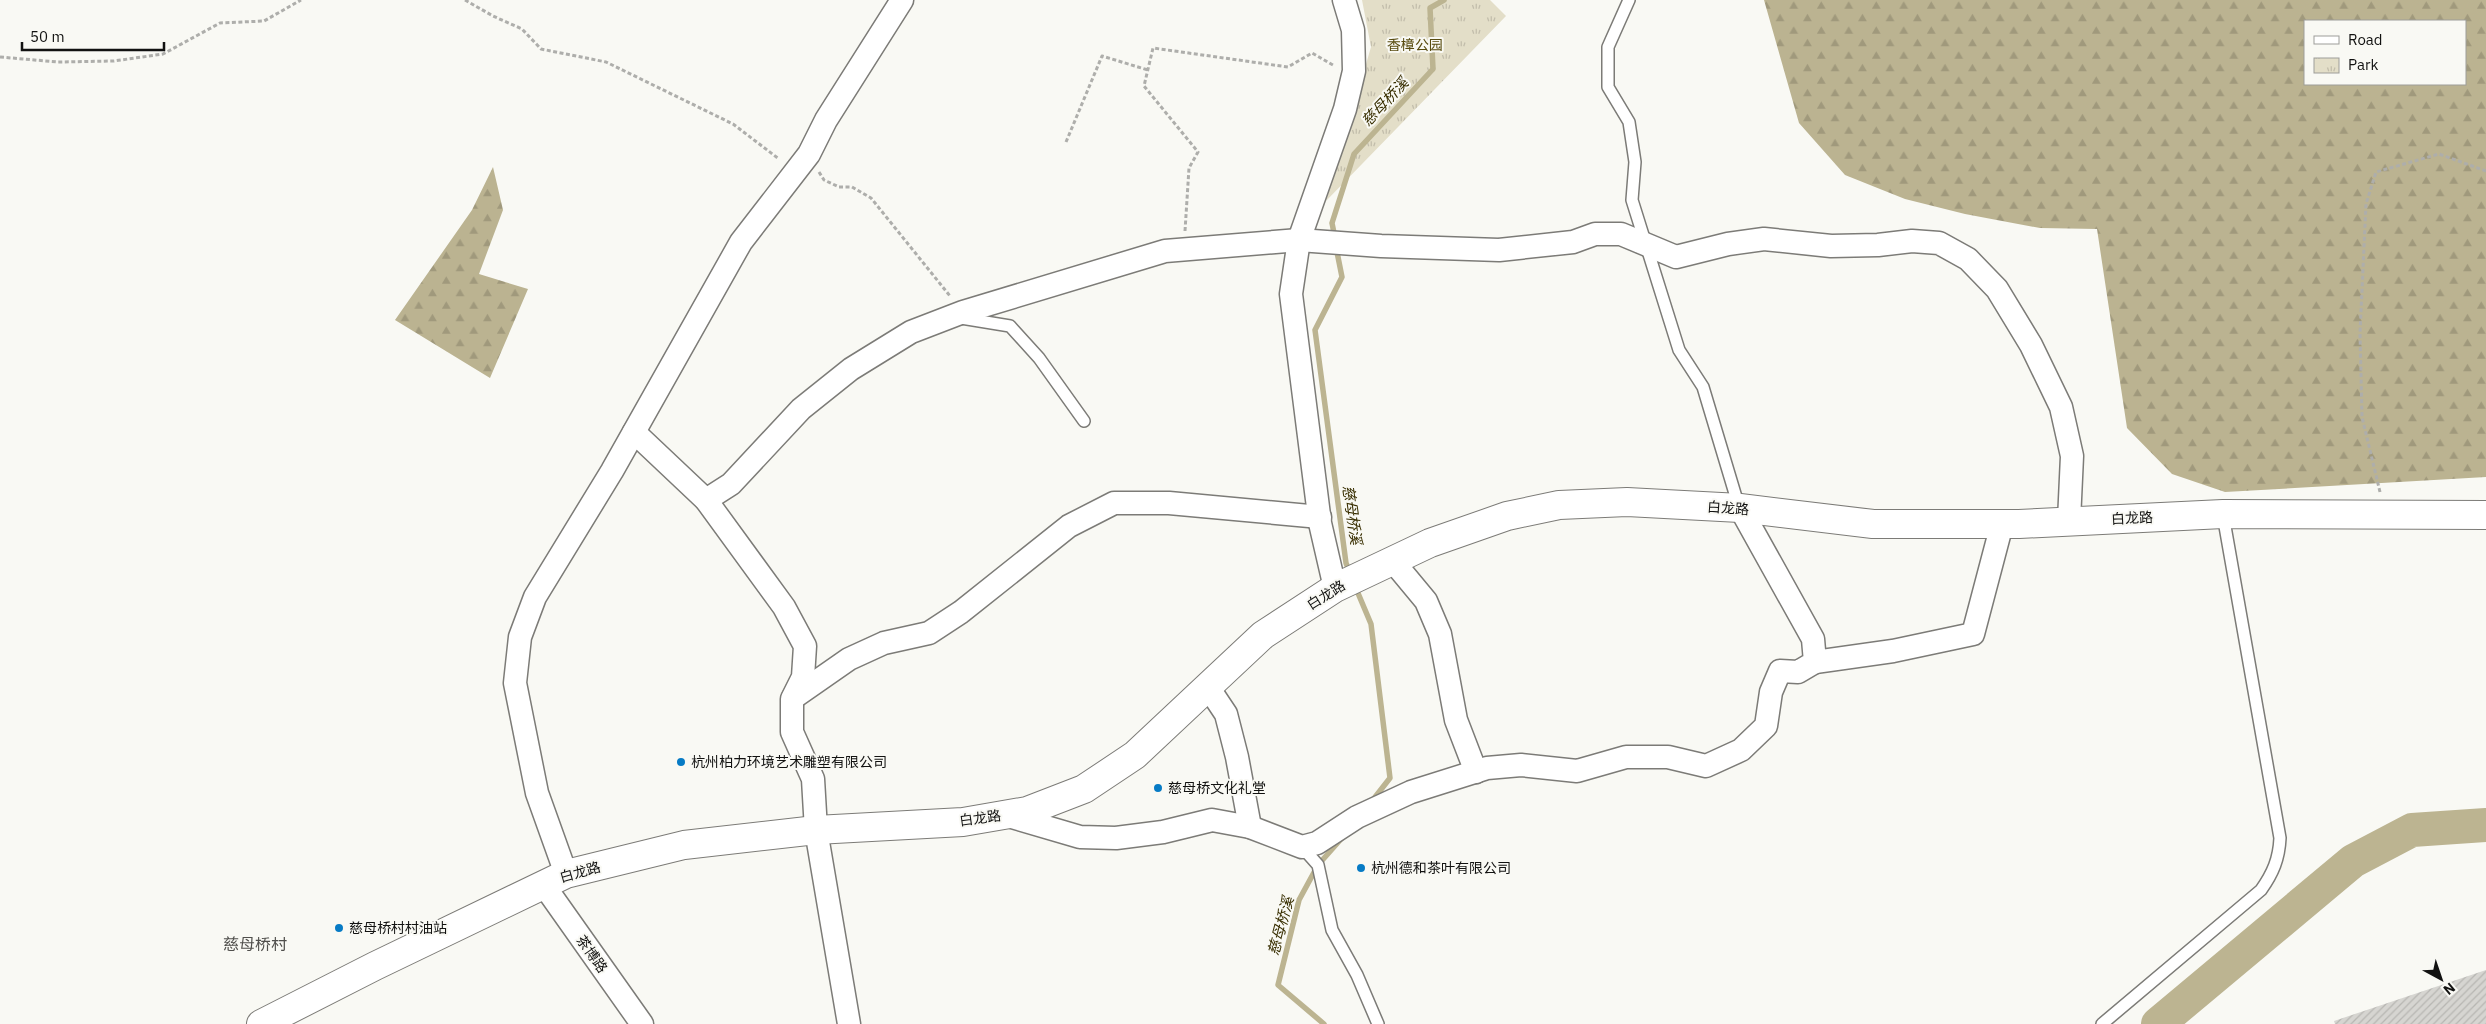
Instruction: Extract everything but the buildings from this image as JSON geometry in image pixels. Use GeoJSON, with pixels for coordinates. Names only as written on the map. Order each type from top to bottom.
{"type":"FeatureCollection","features":[{"type":"Feature","properties":{"kind":"street","name":"茶博路"},"geometry":{"type":"LineString","coordinates":[[642,1024],[554,879],[515,683],[520,638],[535,597],[634,432],[741,242],[809,154],[826,120],[902,0]]}},
{"type":"Feature","properties":{"kind":"street"},"geometry":{"type":"LineString","coordinates":[[1335,588],[1320,516],[1291,294],[1299,240],[1345,109],[1353,76],[1353,30],[1344,0]]}},
{"type":"Feature","properties":{"kind":"street"},"geometry":{"type":"LineString","coordinates":[[706,500],[731,484],[801,409],[851,369],[911,332],[957,314],[1166,252],[1299,240],[1381,246],[1499,250],[1573,242],[1595,234],[1621,234],[1648,247],[1676,257],[1728,244],[1764,239],[1831,246],[1878,245],[1912,241],[1939,243],[1968,259],[1997,289],[2032,345],[2061,407],[2072,456],[2069,521]]}},
{"type":"Feature","properties":{"kind":"street"},"geometry":{"type":"LineString","coordinates":[[634,432],[706,500],[784,607],[805,646],[803,677],[792,699],[792,732],[813,779],[816,830],[849,1024]]}},
{"type":"Feature","properties":{"kind":"street","name":"白龙路"},"geometry":{"type":"LineString","coordinates":[[261,1024],[554,879],[684,846],[816,830],[963,822],[1005,815],[1026,811],[1084,789],[1135,756],[1263,635],[1335,588],[1430,543],[1507,516],[1559,505],[1627,502],[1740,508],[1873,524],[2002,524],[2222,514],[2486,515]]}},
{"type":"Feature","properties":{"kind":"street"},"geometry":{"type":"LineString","coordinates":[[792,699],[849,659],[884,643],[929,633],[961,612],[1069,526],[1114,503],[1169,503],[1320,516]]}},
{"type":"Feature","properties":{"kind":"street"},"geometry":{"type":"LineString","coordinates":[[1740,508],[1813,639],[1815,662]]}},
{"type":"Feature","properties":{"kind":"street"},"geometry":{"type":"LineString","coordinates":[[1005,815],[1080,836],[1116,838],[1144,835],[1212,820],[1250,827],[1302,847],[1317,843],[1357,817],[1411,792],[1487,768],[1521,765],[1576,771],[1626,757],[1668,758],[1706,766],[1741,750],[1766,726],[1771,692],[1780,670],[1798,672],[1815,662],[1894,651],[1973,634],[2002,524]]}},
{"type":"Feature","properties":{"kind":"street"},"geometry":{"type":"LineString","coordinates":[[1392,560],[1426,601],[1436,626],[1456,720],[1476,772]]}},
{"type":"Feature","properties":{"kind":"street"},"geometry":{"type":"LineString","coordinates":[[1208,686],[1226,714],[1237,757],[1250,827]]}},
{"type":"Feature","properties":{"kind":"lane"},"geometry":{"type":"LineString","coordinates":[[1629,0],[1608,47],[1608,87],[1629,122],[1635,162],[1632,200],[1679,350],[1702,387],[1740,508]]}},
{"type":"Feature","properties":{"kind":"lane"},"geometry":{"type":"LineString","coordinates":[[957,314],[1010,326],[1039,358],[1084,421]]}},
{"type":"Feature","properties":{"kind":"lane"},"geometry":{"type":"LineString","coordinates":[[2102,1024],[2261,890],[2274,872],[2280,852],[2280,838],[2272,790],[2222,514]]}},
{"type":"Feature","properties":{"kind":"lane"},"geometry":{"type":"LineString","coordinates":[[1302,847],[1318,865],[1332,930],[1358,975],[1378,1024]]}},
{"type":"Feature","properties":{"kind":"path"},"geometry":{"type":"LineString","coordinates":[[0,57],[58,62],[114,61],[163,54],[220,22],[264,21],[301,0]]}},
{"type":"Feature","properties":{"kind":"path"},"geometry":{"type":"LineString","coordinates":[[465,0],[493,16],[522,28],[541,49],[606,62],[733,124],[795,172]]}},
{"type":"Feature","properties":{"kind":"path"},"geometry":{"type":"LineString","coordinates":[[1184,250],[1189,168],[1198,152],[1144,86],[1153,48],[1288,67],[1312,53],[1353,76]]}},
{"type":"Feature","properties":{"kind":"path"},"geometry":{"type":"LineString","coordinates":[[1066,142],[1102,56],[1148,70]]}},
{"type":"Feature","properties":{"kind":"path"},"geometry":{"type":"LineString","coordinates":[[809,154],[824,180],[839,187],[852,187],[871,198],[957,314]]}},
{"type":"Feature","properties":{"kind":"path"},"geometry":{"type":"LineString","coordinates":[[2385,514],[2362,417],[2360,333],[2366,204],[2376,172],[2439,154],[2486,171]]}},
{"type":"Feature","properties":{"kind":"green space","name":"香樟公园"},"geometry":{"type":"Polygon","coordinates":[[[1362,0],[1490,0],[1506,16],[1326,201],[1371,47],[1362,0]]]}},
{"type":"Feature","properties":{"kind":"green space"},"geometry":{"type":"Polygon","coordinates":[[[1764,0],[2486,0],[2486,477],[2225,492],[2172,474],[2127,428],[2097,229],[2040,228],[1965,214],[1905,199],[1845,175],[1799,123],[1764,0]]]}},
{"type":"Feature","properties":{"kind":"green space"},"geometry":{"type":"Polygon","coordinates":[[[493,167],[503,210],[479,274],[528,289],[490,378],[395,320],[472,210],[493,167]]]}},
{"type":"Feature","properties":{"kind":"waterway","name":"慈母桥溪"},"geometry":{"type":"LineString","coordinates":[[1335,238],[1332,223],[1354,154],[1433,69],[1430,8],[1444,0]]}},
{"type":"Feature","properties":{"kind":"waterway","name":"慈母桥溪"},"geometry":{"type":"LineString","coordinates":[[1336,247],[1342,277],[1315,330],[1346,563],[1350,573]]}},
{"type":"Feature","properties":{"kind":"waterway","name":"慈母桥溪"},"geometry":{"type":"LineString","coordinates":[[1355,586],[1371,624],[1390,778],[1372,801]]}},
{"type":"Feature","properties":{"kind":"waterway"},"geometry":{"type":"LineString","coordinates":[[2158,1024],[2353,861],[2412,830],[2486,825]]}},
{"type":"Feature","properties":{"kind":"waterway","name":"慈母桥溪"},"geometry":{"type":"LineString","coordinates":[[1324,1024],[1278,985],[1299,900],[1318,865],[1341,839]]}},
{"type":"Feature","properties":{"kind":"place","name":"杭州柏力环境艺术雕塑有限公司"},"geometry":{"type":"Point","coordinates":[681,762]}},
{"type":"Feature","properties":{"kind":"place","name":"慈母桥文化礼堂"},"geometry":{"type":"Point","coordinates":[1158,788]}},
{"type":"Feature","properties":{"kind":"place","name":"杭州德和茶叶有限公司"},"geometry":{"type":"Point","coordinates":[1361,868]}},
{"type":"Feature","properties":{"kind":"place","name":"慈母桥村村油站"},"geometry":{"type":"Point","coordinates":[339,928]}},
{"type":"Feature","properties":{"kind":"district","name":"慈母桥村"},"geometry":{"type":"Point","coordinates":[255,944]}}]}
